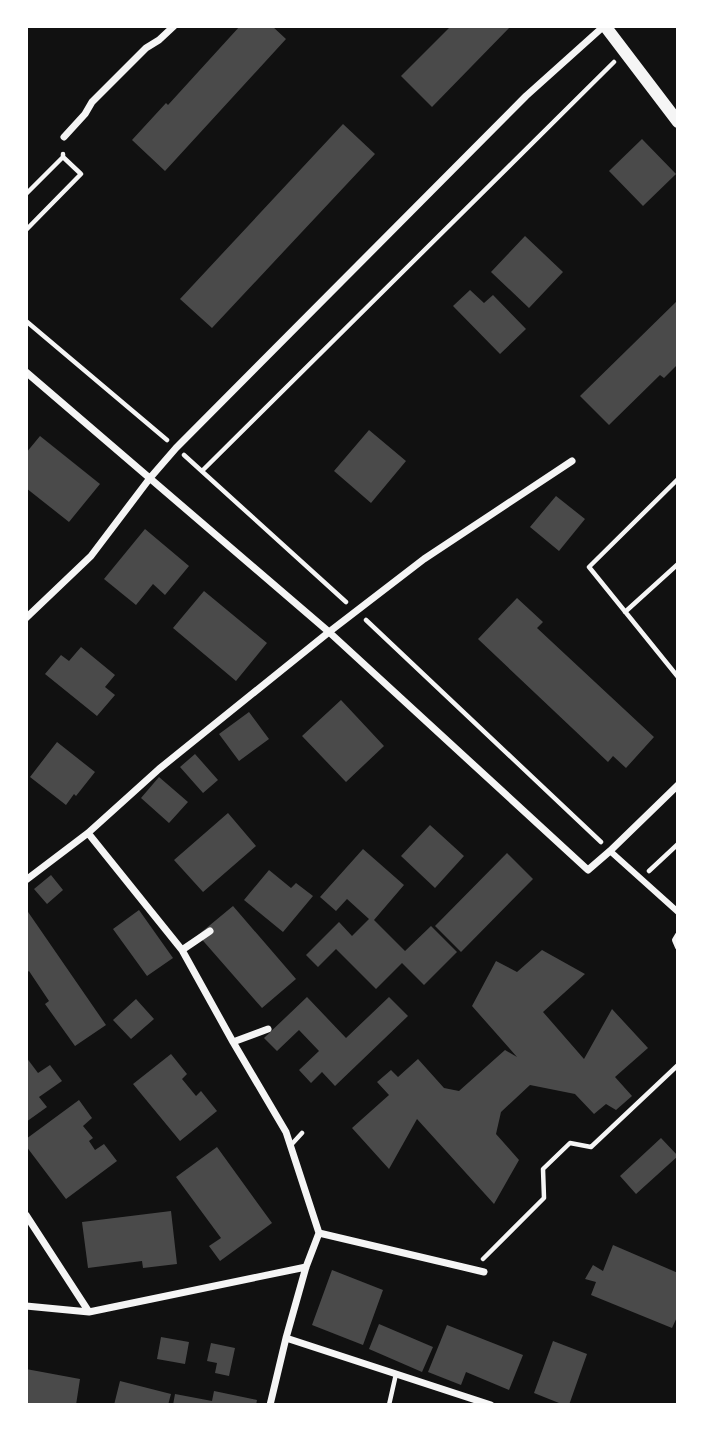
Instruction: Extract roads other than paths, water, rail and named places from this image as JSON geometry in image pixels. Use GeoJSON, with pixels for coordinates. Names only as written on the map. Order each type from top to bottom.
{"type":"FeatureCollection","features":[{"type":"Feature","properties":{"kind":"street"},"geometry":{"type":"LineString","coordinates":[[64,137],[92,102],[146,48],[174,26]]}},
{"type":"Feature","properties":{"kind":"street"},"geometry":{"type":"LineString","coordinates":[[26,618],[91,556],[176,448],[526,96],[605,26],[678,122]]}},
{"type":"Feature","properties":{"kind":"street"},"geometry":{"type":"LineString","coordinates":[[26,372],[329,632],[588,870],[678,785]]}},
{"type":"Feature","properties":{"kind":"street"},"geometry":{"type":"LineString","coordinates":[[26,880],[88,833],[159,769],[424,559],[572,461]]}},
{"type":"Feature","properties":{"kind":"street"},"geometry":{"type":"LineString","coordinates":[[88,833],[182,950],[286,1132],[319,1233],[306,1266],[270,1405]]}},
{"type":"Feature","properties":{"kind":"street"},"geometry":{"type":"LineString","coordinates":[[610,851],[678,912]]}},
{"type":"Feature","properties":{"kind":"street"},"geometry":{"type":"LineString","coordinates":[[182,950],[210,931]]}},
{"type":"Feature","properties":{"kind":"street"},"geometry":{"type":"LineString","coordinates":[[678,935],[678,947]]}},
{"type":"Feature","properties":{"kind":"street"},"geometry":{"type":"LineString","coordinates":[[233,1042],[268,1029]]}},
{"type":"Feature","properties":{"kind":"street"},"geometry":{"type":"LineString","coordinates":[[26,1215],[89,1311]]}},
{"type":"Feature","properties":{"kind":"street"},"geometry":{"type":"LineString","coordinates":[[319,1233],[484,1272]]}},
{"type":"Feature","properties":{"kind":"street"},"geometry":{"type":"LineString","coordinates":[[26,1306],[89,1311],[306,1266]]}},
{"type":"Feature","properties":{"kind":"street"},"geometry":{"type":"LineString","coordinates":[[286,1338],[491,1405]]}},
{"type":"Feature","properties":{"kind":"lane"},"geometry":{"type":"LineString","coordinates":[[678,479],[589,567],[678,677]]}},
{"type":"Feature","properties":{"kind":"lane"},"geometry":{"type":"LineString","coordinates":[[625,612],[678,564]]}},
{"type":"Feature","properties":{"kind":"lane"},"geometry":{"type":"LineString","coordinates":[[291,1146],[302,1133]]}},
{"type":"Feature","properties":{"kind":"lane"},"geometry":{"type":"LineString","coordinates":[[389,1405],[396,1374]]}}]}
